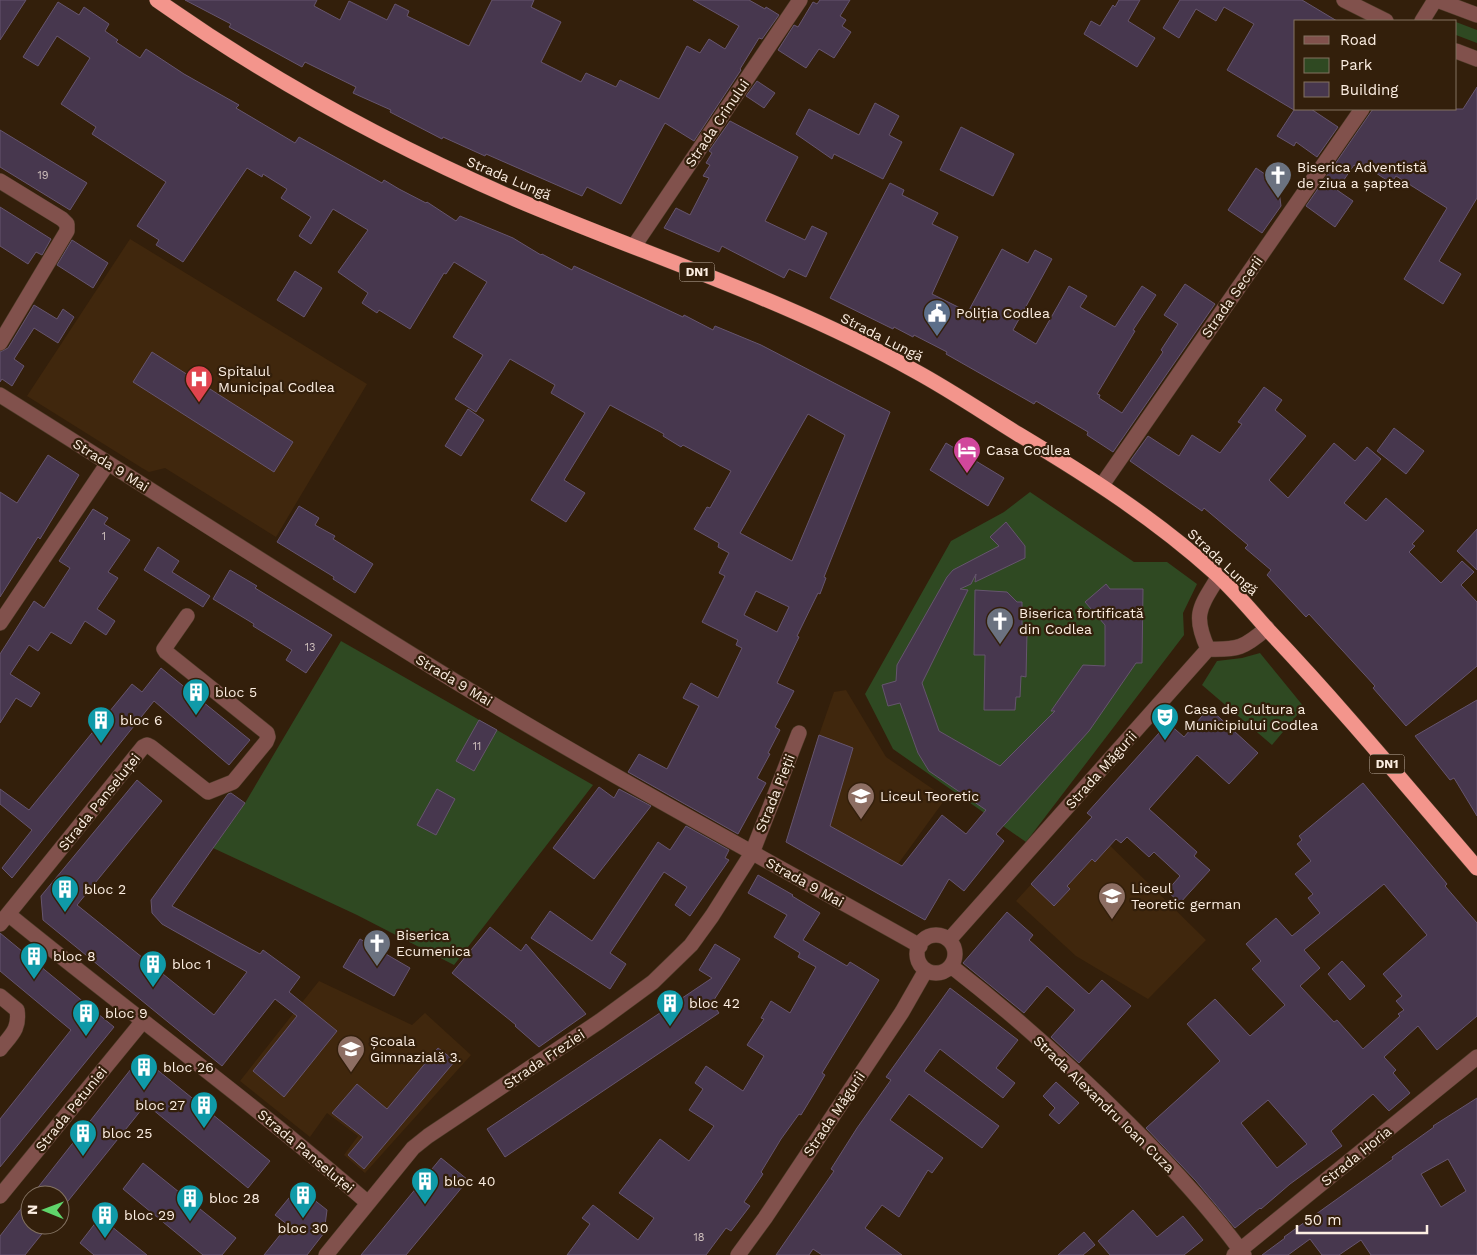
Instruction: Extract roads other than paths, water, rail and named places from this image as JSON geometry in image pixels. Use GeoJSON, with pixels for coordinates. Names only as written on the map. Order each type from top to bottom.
{"type":"FeatureCollection","features":[{"type":"Feature","properties":{"kind":"highway","name":"Strada Lungă"},"geometry":{"type":"LineString","coordinates":[[157,0],[200,30],[294,88],[392,140],[461,175],[519,200],[809,318],[915,371],[1102,485],[1171,536],[1219,576],[1319,685],[1477,868]]}},
{"type":"Feature","properties":{"kind":"street","name":"Strada Crinului"},"geometry":{"type":"LineString","coordinates":[[634,246],[800,0]]}},
{"type":"Feature","properties":{"kind":"street"},"geometry":{"type":"LineString","coordinates":[[1344,0],[1384,20]]}},
{"type":"Feature","properties":{"kind":"street"},"geometry":{"type":"LineString","coordinates":[[1423,20],[1436,0],[1477,15]]}},
{"type":"Feature","properties":{"kind":"street"},"geometry":{"type":"LineString","coordinates":[[1457,51],[1477,59]]}},
{"type":"Feature","properties":{"kind":"street","name":"Strada Secerii"},"geometry":{"type":"LineString","coordinates":[[1102,485],[1361,110]]}},
{"type":"Feature","properties":{"kind":"street"},"geometry":{"type":"LineString","coordinates":[[0,181],[62,219],[67,224],[67,231],[0,343]]}},
{"type":"Feature","properties":{"kind":"street","name":"Strada 9 Mai"},"geometry":{"type":"LineString","coordinates":[[0,395],[343,612],[483,698],[620,779],[920,946]]}},
{"type":"Feature","properties":{"kind":"street"},"geometry":{"type":"LineString","coordinates":[[0,623],[108,463]]}},
{"type":"Feature","properties":{"kind":"street"},"geometry":{"type":"LineString","coordinates":[[1219,576],[1203,602],[1199,618],[1200,632],[1208,649],[1228,650],[1239,648],[1250,643],[1267,628]]}},
{"type":"Feature","properties":{"kind":"street","name":"Strada Panseluței"},"geometry":{"type":"LineString","coordinates":[[187,616],[164,649],[267,733],[266,742],[233,782],[208,792],[151,747],[147,745],[143,747],[4,919],[143,1021],[304,1148],[368,1203]]}},
{"type":"Feature","properties":{"kind":"street","name":"Strada Măgurii"},"geometry":{"type":"LineString","coordinates":[[949,940],[1208,649]]}},
{"type":"Feature","properties":{"kind":"street","name":"Strada Pieții"},"geometry":{"type":"LineString","coordinates":[[752,853],[799,733]]}},
{"type":"Feature","properties":{"kind":"street","name":"Strada Freziei"},"geometry":{"type":"LineString","coordinates":[[326,1255],[413,1148],[428,1136],[600,1022],[653,982],[674,963],[691,945],[712,916],[752,853]]}},
{"type":"Feature","properties":{"kind":"street"},"geometry":{"type":"LineString","coordinates":[[933,935],[939,935],[949,940],[955,950],[951,966],[947,970],[937,973],[926,970],[919,962],[918,951],[923,941],[933,935]]}},
{"type":"Feature","properties":{"kind":"street","name":"Strada Alexandru Ioan Cuza"},"geometry":{"type":"LineString","coordinates":[[951,966],[1035,1035],[1100,1095],[1191,1189],[1239,1253]]}},
{"type":"Feature","properties":{"kind":"street","name":"Strada Măgurii"},"geometry":{"type":"LineString","coordinates":[[738,1255],[765,1218],[897,1020],[926,970]]}},
{"type":"Feature","properties":{"kind":"street"},"geometry":{"type":"LineString","coordinates":[[0,996],[17,1010],[19,1020],[16,1030],[0,1050]]}},
{"type":"Feature","properties":{"kind":"street","name":"Strada Petuniei"},"geometry":{"type":"LineString","coordinates":[[0,1196],[143,1021]]}},
{"type":"Feature","properties":{"kind":"street","name":"Strada Horia"},"geometry":{"type":"LineString","coordinates":[[1239,1253],[1477,1057]]}},
{"type":"Feature","properties":{"kind":"place","name":"Biserica Adventistă de ziua a șaptea"},"geometry":{"type":"Point","coordinates":[1278,199]}},
{"type":"Feature","properties":{"kind":"place","name":"Poliția Codlea"},"geometry":{"type":"Point","coordinates":[937,337]}},
{"type":"Feature","properties":{"kind":"place","name":"Spitalul Municipal Codlea"},"geometry":{"type":"Point","coordinates":[199,403]}},
{"type":"Feature","properties":{"kind":"place","name":"Casa Codlea"},"geometry":{"type":"Point","coordinates":[967,474]}},
{"type":"Feature","properties":{"kind":"place","name":"Biserica fortificată din Codlea"},"geometry":{"type":"Point","coordinates":[1000,645]}},
{"type":"Feature","properties":{"kind":"place","name":"bloc 5"},"geometry":{"type":"Point","coordinates":[196,716]}},
{"type":"Feature","properties":{"kind":"place","name":"Casa de Cultura a Municipiului Codlea"},"geometry":{"type":"Point","coordinates":[1165,741]}},
{"type":"Feature","properties":{"kind":"place","name":"bloc 6"},"geometry":{"type":"Point","coordinates":[101,744]}},
{"type":"Feature","properties":{"kind":"place","name":"Liceul Teoretic"},"geometry":{"type":"Point","coordinates":[861,820]}},
{"type":"Feature","properties":{"kind":"place","name":"bloc 2"},"geometry":{"type":"Point","coordinates":[65,913]}},
{"type":"Feature","properties":{"kind":"place","name":"Liceul Teoretic german"},"geometry":{"type":"Point","coordinates":[1112,920]}},
{"type":"Feature","properties":{"kind":"place","name":"Biserica Ecumenica"},"geometry":{"type":"Point","coordinates":[377,967]}},
{"type":"Feature","properties":{"kind":"place","name":"bloc 8"},"geometry":{"type":"Point","coordinates":[34,980]}},
{"type":"Feature","properties":{"kind":"place","name":"bloc 1"},"geometry":{"type":"Point","coordinates":[153,988]}},
{"type":"Feature","properties":{"kind":"place","name":"bloc 42"},"geometry":{"type":"Point","coordinates":[670,1027]}},
{"type":"Feature","properties":{"kind":"place","name":"bloc 9"},"geometry":{"type":"Point","coordinates":[86,1037]}},
{"type":"Feature","properties":{"kind":"place","name":"Școala Gimnazială 3."},"geometry":{"type":"Point","coordinates":[351,1073]}},
{"type":"Feature","properties":{"kind":"place","name":"bloc 26"},"geometry":{"type":"Point","coordinates":[144,1091]}},
{"type":"Feature","properties":{"kind":"place","name":"bloc 27"},"geometry":{"type":"Point","coordinates":[204,1129]}},
{"type":"Feature","properties":{"kind":"place","name":"bloc 25"},"geometry":{"type":"Point","coordinates":[83,1157]}},
{"type":"Feature","properties":{"kind":"place","name":"bloc 40"},"geometry":{"type":"Point","coordinates":[425,1205]}},
{"type":"Feature","properties":{"kind":"place","name":"bloc 30"},"geometry":{"type":"Point","coordinates":[303,1219]}},
{"type":"Feature","properties":{"kind":"place","name":"bloc 28"},"geometry":{"type":"Point","coordinates":[190,1222]}},
{"type":"Feature","properties":{"kind":"place","name":"bloc 29"},"geometry":{"type":"Point","coordinates":[105,1239]}}]}
